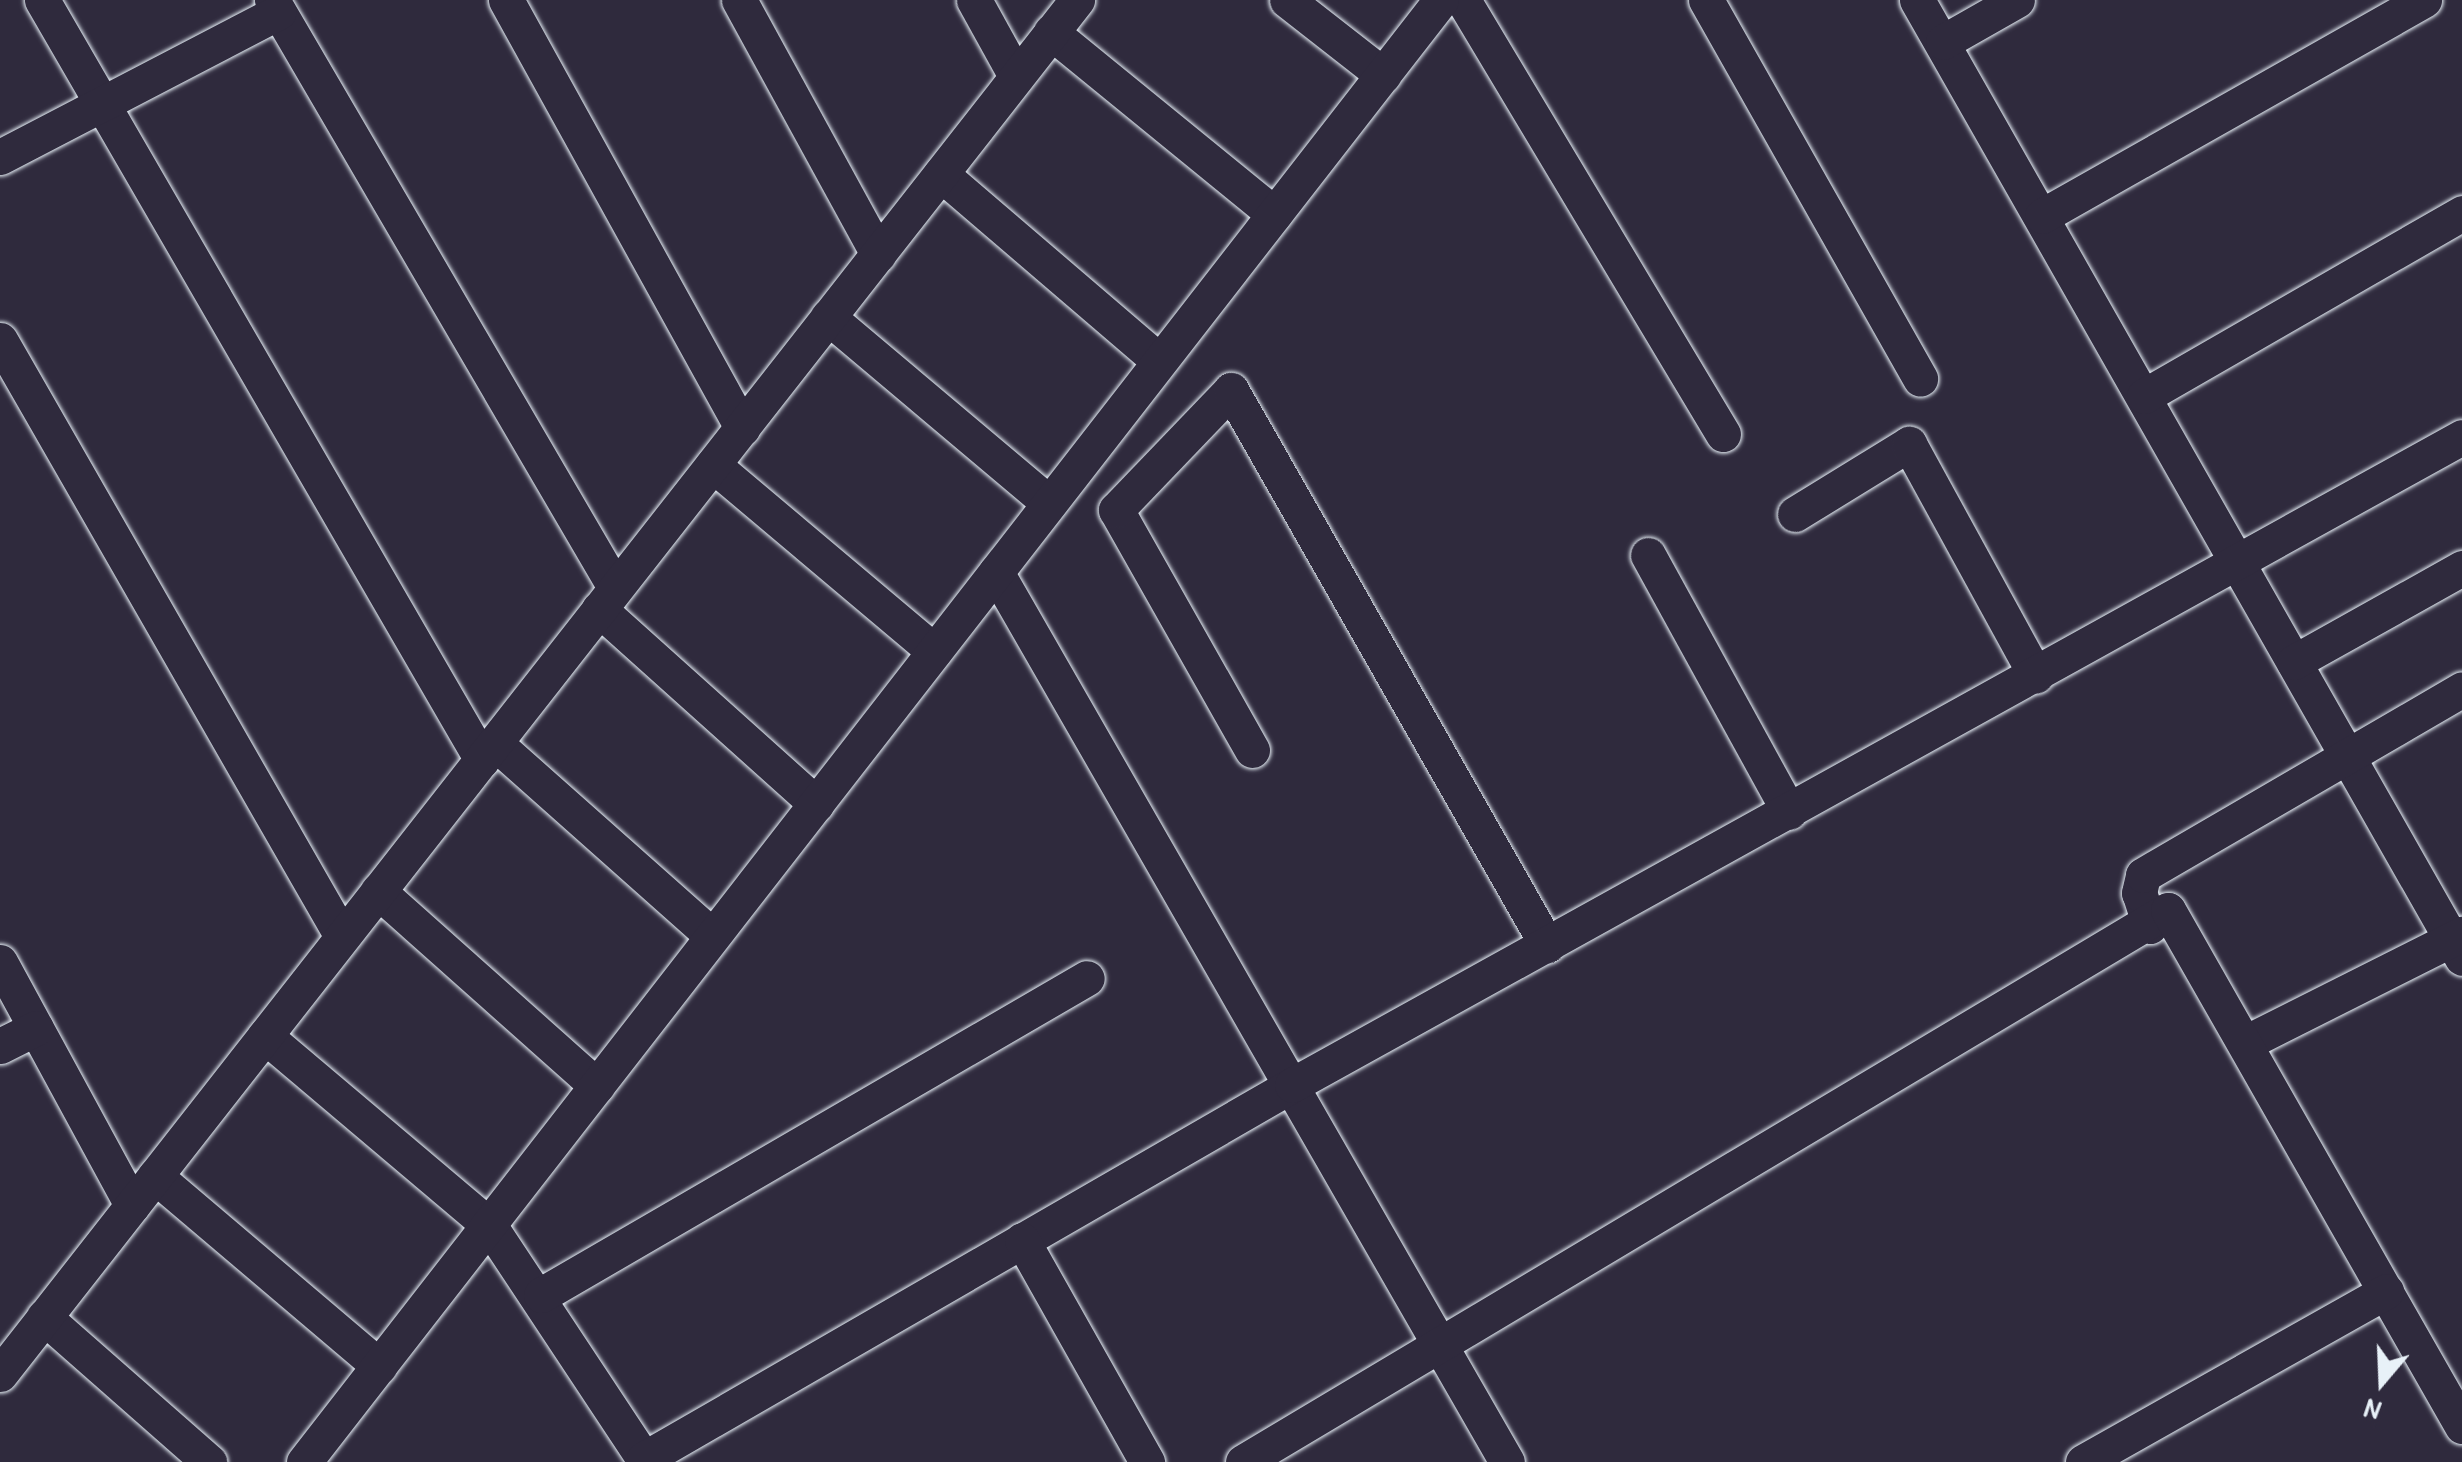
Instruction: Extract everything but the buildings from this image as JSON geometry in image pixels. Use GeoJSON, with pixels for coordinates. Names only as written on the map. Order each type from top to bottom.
{"type":"FeatureCollection","features":[{"type":"Feature","properties":{"kind":"street"},"geometry":{"type":"LineString","coordinates":[[42,0],[100,104],[488,751],[712,936]]}},
{"type":"Feature","properties":{"kind":"street"},"geometry":{"type":"LineString","coordinates":[[506,0],[742,428]]}},
{"type":"Feature","properties":{"kind":"street"},"geometry":{"type":"LineString","coordinates":[[739,0],[878,254]]}},
{"type":"Feature","properties":{"kind":"street"},"geometry":{"type":"LineString","coordinates":[[974,0],[1016,76]]}},
{"type":"Feature","properties":{"kind":"street"},"geometry":{"type":"LineString","coordinates":[[0,1374],[265,1036],[340,933],[378,891],[1077,0]]}},
{"type":"Feature","properties":{"kind":"street"},"geometry":{"type":"LineString","coordinates":[[1287,0],[1383,75]]}},
{"type":"Feature","properties":{"kind":"street"},"geometry":{"type":"LineString","coordinates":[[304,1462],[1441,0]]}},
{"type":"Feature","properties":{"kind":"street"},"geometry":{"type":"LineString","coordinates":[[1463,0],[1723,434]]}},
{"type":"Feature","properties":{"kind":"street"},"geometry":{"type":"LineString","coordinates":[[1706,0],[1920,379]]}},
{"type":"Feature","properties":{"kind":"street"},"geometry":{"type":"LineString","coordinates":[[1917,0],[2458,944],[2245,1043]]}},
{"type":"Feature","properties":{"kind":"street"},"geometry":{"type":"LineString","coordinates":[[1943,42],[2017,0]]}},
{"type":"Feature","properties":{"kind":"street"},"geometry":{"type":"LineString","coordinates":[[2042,216],[2424,0]]}},
{"type":"Feature","properties":{"kind":"street"},"geometry":{"type":"LineString","coordinates":[[0,156],[275,6],[606,596],[816,804]]}},
{"type":"Feature","properties":{"kind":"street"},"geometry":{"type":"LineString","coordinates":[[1051,32],[1274,214]]}},
{"type":"Feature","properties":{"kind":"street"},"geometry":{"type":"LineString","coordinates":[[941,174],[1160,362]]}},
{"type":"Feature","properties":{"kind":"street"},"geometry":{"type":"LineString","coordinates":[[2144,396],[2462,213]]}},
{"type":"Feature","properties":{"kind":"street"},"geometry":{"type":"LineString","coordinates":[[828,317],[1049,504]]}},
{"type":"Feature","properties":{"kind":"street"},"geometry":{"type":"LineString","coordinates":[[0,340],[11,386],[340,933]]}},
{"type":"Feature","properties":{"kind":"street"},"geometry":{"type":"LineString","coordinates":[[1252,750],[1116,510],[1231,390],[1547,945]]}},
{"type":"Feature","properties":{"kind":"street"},"geometry":{"type":"LineString","coordinates":[[265,1036],[489,1225],[542,1295],[644,1460],[1292,1085],[2240,566],[2462,437]]}},
{"type":"Feature","properties":{"kind":"street"},"geometry":{"type":"LineString","coordinates":[[1795,514],[1909,444],[2036,676]]}},
{"type":"Feature","properties":{"kind":"street"},"geometry":{"type":"LineString","coordinates":[[713,465],[934,652]]}},
{"type":"Feature","properties":{"kind":"street"},"geometry":{"type":"LineString","coordinates":[[1648,555],[1788,812]]}},
{"type":"Feature","properties":{"kind":"street"},"geometry":{"type":"LineString","coordinates":[[2294,662],[2462,568]]}},
{"type":"Feature","properties":{"kind":"street"},"geometry":{"type":"LineString","coordinates":[[996,572],[1507,1462]]}},
{"type":"Feature","properties":{"kind":"street"},"geometry":{"type":"LineString","coordinates":[[2150,926],[2139,893],[2143,875],[2462,689]]}},
{"type":"Feature","properties":{"kind":"street"},"geometry":{"type":"LineString","coordinates":[[378,891],[597,1086]]}},
{"type":"Feature","properties":{"kind":"street"},"geometry":{"type":"LineString","coordinates":[[1243,1462],[2150,926],[2168,910],[2462,1426]]}},
{"type":"Feature","properties":{"kind":"street"},"geometry":{"type":"LineString","coordinates":[[0,962],[132,1205]]}},
{"type":"Feature","properties":{"kind":"street"},"geometry":{"type":"LineString","coordinates":[[542,1295],[1087,978]]}},
{"type":"Feature","properties":{"kind":"street"},"geometry":{"type":"LineString","coordinates":[[0,1046],[36,1028]]}},
{"type":"Feature","properties":{"kind":"street"},"geometry":{"type":"LineString","coordinates":[[155,1176],[379,1366]]}},
{"type":"Feature","properties":{"kind":"street"},"geometry":{"type":"LineString","coordinates":[[1022,1240],[1148,1462]]}},
{"type":"Feature","properties":{"kind":"street"},"geometry":{"type":"LineString","coordinates":[[2083,1462],[2386,1291]]}},
{"type":"Feature","properties":{"kind":"street"},"geometry":{"type":"LineString","coordinates":[[44,1317],[209,1462]]}}]}
